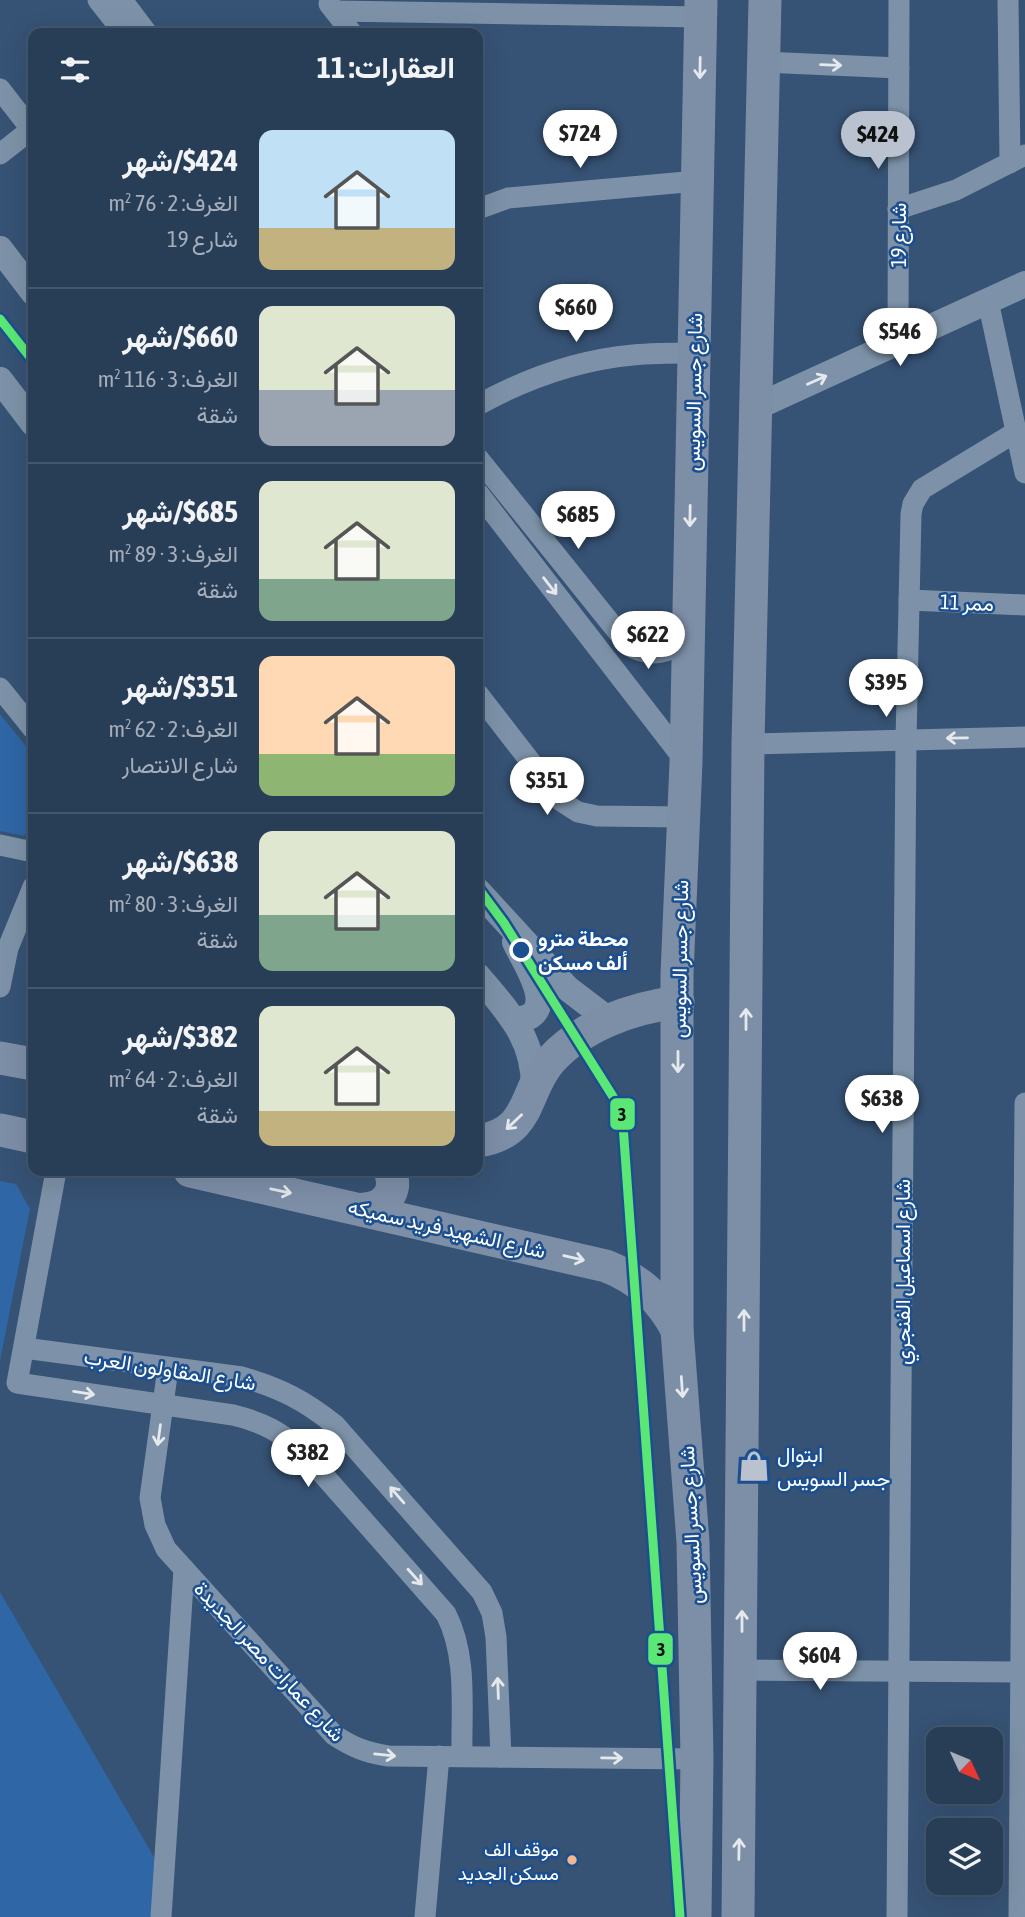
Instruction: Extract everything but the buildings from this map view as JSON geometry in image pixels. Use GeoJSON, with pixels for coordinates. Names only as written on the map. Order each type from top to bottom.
{"type":"FeatureCollection","features":[{"type":"Feature","properties":{"kind":"main road"},"geometry":{"type":"LineString","coordinates":[[738,1917],[748,744],[765,0]]}},
{"type":"Feature","properties":{"kind":"main road","name":"شارع جسر السويس"},"geometry":{"type":"LineString","coordinates":[[695,1917],[697,1759],[693,1542],[677,1330],[678,1002],[686,762],[701,9]]}},
{"type":"Feature","properties":{"kind":"main road"},"geometry":{"type":"LineString","coordinates":[[483,1139],[496,1136],[516,1122],[530,1102],[538,1078],[551,1060],[569,1045],[609,1020],[654,1005],[678,1002]]}},
{"type":"Feature","properties":{"kind":"main road"},"geometry":{"type":"LineString","coordinates":[[0,1058],[28,1063]]}},
{"type":"Feature","properties":{"kind":"main road"},"geometry":{"type":"LineString","coordinates":[[0,1130],[28,1136]]}},
{"type":"Feature","properties":{"kind":"main road","name":"شارع الشهيد فريد سميكه"},"geometry":{"type":"LineString","coordinates":[[213,1176],[365,1209],[618,1270],[653,1294],[677,1330]]}},
{"type":"Feature","properties":{"kind":"main road"},"geometry":{"type":"LineString","coordinates":[[365,1209],[381,1205],[391,1193],[392,1176]]}},
{"type":"Feature","properties":{"kind":"street"},"geometry":{"type":"LineString","coordinates":[[99,0],[120,28]]}},
{"type":"Feature","properties":{"kind":"street"},"geometry":{"type":"LineString","coordinates":[[122,0],[143,28]]}},
{"type":"Feature","properties":{"kind":"street","name":"شارع 19"},"geometry":{"type":"LineString","coordinates":[[898,343],[899,0]]}},
{"type":"Feature","properties":{"kind":"street"},"geometry":{"type":"LineString","coordinates":[[898,209],[956,190],[1017,159],[1009,0]]}},
{"type":"Feature","properties":{"kind":"street"},"geometry":{"type":"LineString","coordinates":[[330,6],[701,9]]}},
{"type":"Feature","properties":{"kind":"street"},"geometry":{"type":"LineString","coordinates":[[330,6],[348,28]]}},
{"type":"Feature","properties":{"kind":"street"},"geometry":{"type":"LineString","coordinates":[[763,62],[899,68]]}},
{"type":"Feature","properties":{"kind":"street"},"geometry":{"type":"LineString","coordinates":[[0,89],[28,124]]}},
{"type":"Feature","properties":{"kind":"street"},"geometry":{"type":"LineString","coordinates":[[0,154],[28,132]]}},
{"type":"Feature","properties":{"kind":"street"},"geometry":{"type":"LineString","coordinates":[[483,202],[532,195],[697,181]]}},
{"type":"Feature","properties":{"kind":"street"},"geometry":{"type":"LineString","coordinates":[[0,249],[28,285]]}},
{"type":"Feature","properties":{"kind":"street"},"geometry":{"type":"LineString","coordinates":[[754,408],[1025,284]]}},
{"type":"Feature","properties":{"kind":"street"},"geometry":{"type":"LineString","coordinates":[[988,301],[1016,386],[1016,432],[1025,473]]}},
{"type":"Feature","properties":{"kind":"street"},"geometry":{"type":"LineString","coordinates":[[483,402],[505,390],[567,367],[632,355],[694,353]]}},
{"type":"Feature","properties":{"kind":"street"},"geometry":{"type":"LineString","coordinates":[[0,380],[28,416]]}},
{"type":"Feature","properties":{"kind":"street","name":"شارع اسماعيل الفنجري"},"geometry":{"type":"LineString","coordinates":[[897,1917],[906,740],[911,513],[916,496],[922,488],[1016,432]]}},
{"type":"Feature","properties":{"kind":"street"},"geometry":{"type":"LineString","coordinates":[[483,464],[629,646],[647,653],[665,652],[687,636]]}},
{"type":"Feature","properties":{"kind":"street"},"geometry":{"type":"LineString","coordinates":[[483,499],[686,762]]}},
{"type":"Feature","properties":{"kind":"street","name":"ممر 11"},"geometry":{"type":"LineString","coordinates":[[909,600],[1025,605]]}},
{"type":"Feature","properties":{"kind":"street"},"geometry":{"type":"LineString","coordinates":[[617,672],[627,665],[630,659],[629,646]]}},
{"type":"Feature","properties":{"kind":"street"},"geometry":{"type":"LineString","coordinates":[[0,688],[28,723]]}},
{"type":"Feature","properties":{"kind":"street"},"geometry":{"type":"LineString","coordinates":[[483,700],[561,801],[578,812],[597,816],[683,817]]}},
{"type":"Feature","properties":{"kind":"street"},"geometry":{"type":"LineString","coordinates":[[748,744],[1025,737]]}},
{"type":"Feature","properties":{"kind":"street"},"geometry":{"type":"LineString","coordinates":[[0,845],[28,851]]}},
{"type":"Feature","properties":{"kind":"street"},"geometry":{"type":"LineString","coordinates":[[483,897],[567,988],[609,1020]]}},
{"type":"Feature","properties":{"kind":"street"},"geometry":{"type":"LineString","coordinates":[[0,987],[8,948],[28,899]]}},
{"type":"Feature","properties":{"kind":"street"},"geometry":{"type":"LineString","coordinates":[[508,925],[540,1000],[531,1015],[520,1020],[514,1019]]}},
{"type":"Feature","properties":{"kind":"street"},"geometry":{"type":"LineString","coordinates":[[483,982],[514,1019],[530,1052],[534,1090]]}},
{"type":"Feature","properties":{"kind":"street"},"geometry":{"type":"LineString","coordinates":[[1019,1917],[1025,1103]]}},
{"type":"Feature","properties":{"kind":"street"},"geometry":{"type":"LineString","coordinates":[[24,1348],[55,1176]]}},
{"type":"Feature","properties":{"kind":"street","name":"شارع المقاولون العرب"},"geometry":{"type":"LineString","coordinates":[[462,1756],[460,1651],[451,1623],[434,1599],[285,1435],[260,1422],[17,1383],[24,1348],[242,1377],[276,1387],[307,1403],[335,1424],[482,1592],[492,1613],[496,1636],[501,1757]]}},
{"type":"Feature","properties":{"kind":"street","name":"شارع عمارات مصر الجديدة"},"geometry":{"type":"LineString","coordinates":[[169,1368],[150,1498],[160,1537],[166,1549],[334,1735],[368,1753],[388,1756],[697,1759]]}},
{"type":"Feature","properties":{"kind":"street"},"geometry":{"type":"LineString","coordinates":[[161,1917],[184,1569]]}},
{"type":"Feature","properties":{"kind":"street"},"geometry":{"type":"LineString","coordinates":[[741,1670],[1022,1673]]}},
{"type":"Feature","properties":{"kind":"street"},"geometry":{"type":"LineString","coordinates":[[425,1917],[439,1756]]}},
{"type":"Feature","properties":{"kind":"shaded area"},"geometry":{"type":"Polygon","coordinates":[[[0,714],[28,749],[28,830],[24,836],[0,831],[0,714]]]}},
{"type":"Feature","properties":{"kind":"shaded area"},"geometry":{"type":"Polygon","coordinates":[[[0,1181],[16,1184],[30,1209],[0,1361],[0,1181]]]}},
{"type":"Feature","properties":{"kind":"shaded area"},"geometry":{"type":"Polygon","coordinates":[[[0,1592],[158,1864],[155,1917],[0,1917],[0,1592]]]}},
{"type":"Feature","properties":{"kind":"metro line","name":"3"},"geometry":{"type":"LineString","coordinates":[[0,319],[28,355]]}},
{"type":"Feature","properties":{"kind":"metro line","name":"3"},"geometry":{"type":"LineString","coordinates":[[483,895],[504,923],[622,1111],[680,1917]]}},
{"type":"Feature","properties":{"kind":"place","name":"محطة مترو ألف مسكن"},"geometry":{"type":"Point","coordinates":[521,950]}},
{"type":"Feature","properties":{"kind":"place","name":"ابتوال جسر السويس"},"geometry":{"type":"Point","coordinates":[754,1466]}},
{"type":"Feature","properties":{"kind":"place","name":"موقف الف مسكن الجديد"},"geometry":{"type":"Point","coordinates":[572,1860]}}]}
